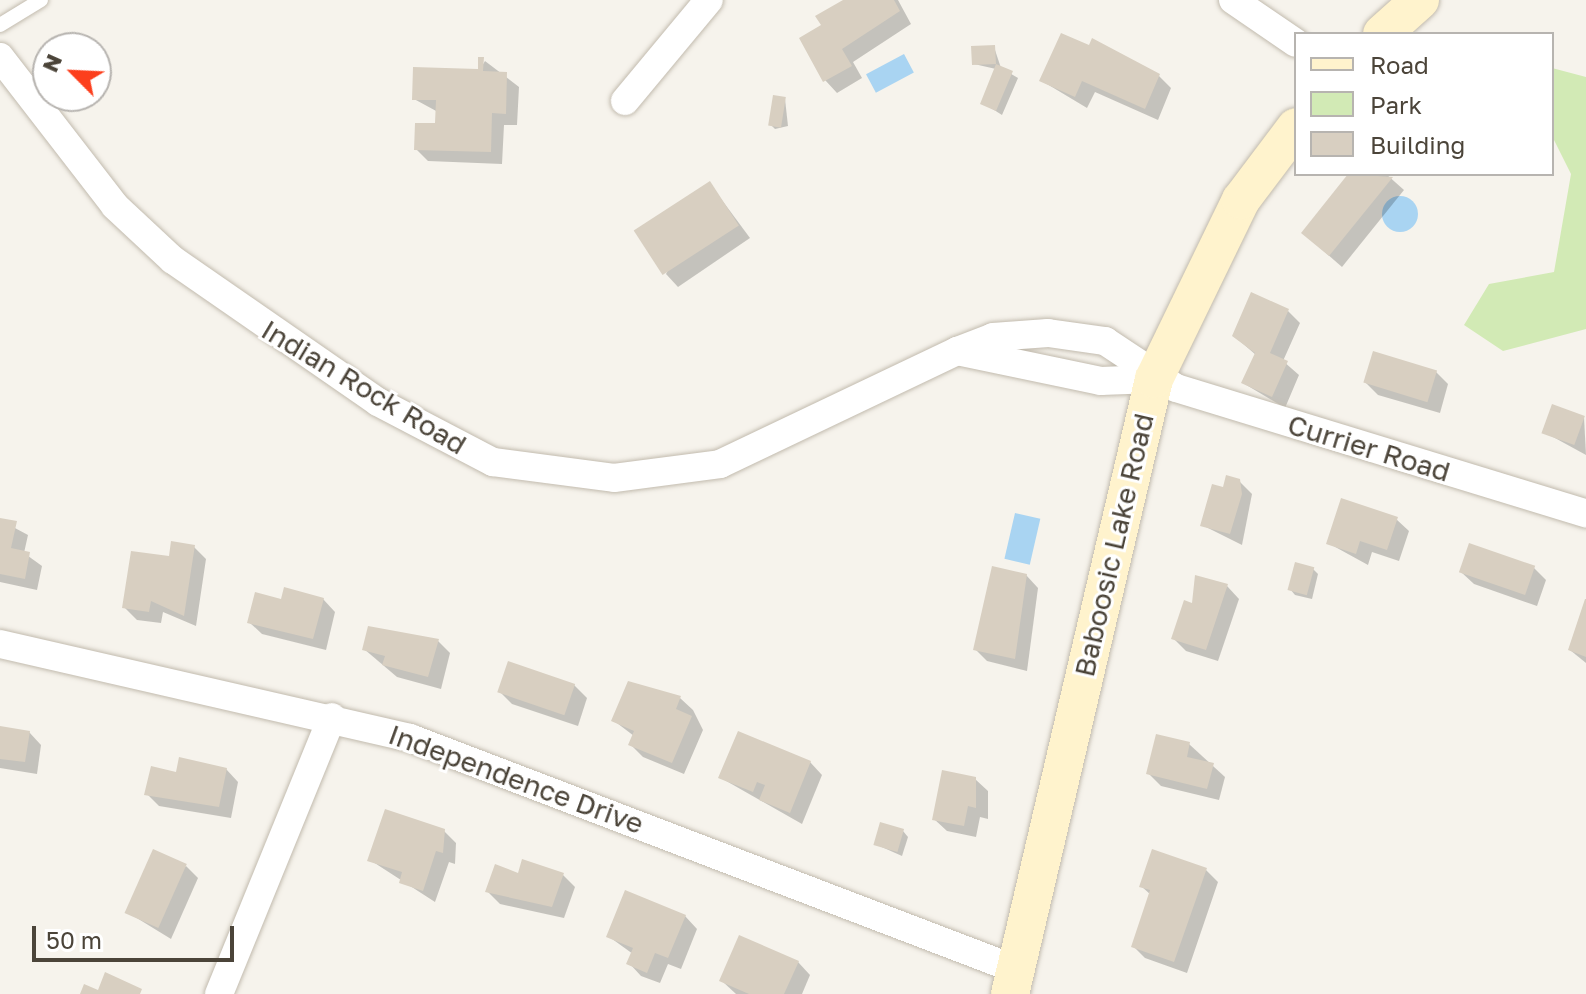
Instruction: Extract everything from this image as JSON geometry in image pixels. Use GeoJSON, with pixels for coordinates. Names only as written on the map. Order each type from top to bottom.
{"type":"FeatureCollection","features":[{"type":"Feature","properties":{"kind":"street"},"geometry":{"type":"LineString","coordinates":[[625,101],[709,0]]}},
{"type":"Feature","properties":{"kind":"street"},"geometry":{"type":"LineString","coordinates":[[1233,0],[1294,42]]}},
{"type":"Feature","properties":{"kind":"street"},"geometry":{"type":"LineString","coordinates":[[1384,32],[1420,0]]}},
{"type":"Feature","properties":{"kind":"street","name":"Indian Rock Road"},"geometry":{"type":"LineString","coordinates":[[0,57],[115,206],[173,260],[365,394],[493,462],[614,478],[720,464],[957,351],[993,337],[1075,334],[1127,352],[1154,379]]}},
{"type":"Feature","properties":{"kind":"street","name":"Baboosic Lake Road"},"geometry":{"type":"LineString","coordinates":[[1012,981],[1154,379],[1241,200],[1294,130]]}},
{"type":"Feature","properties":{"kind":"street"},"geometry":{"type":"LineString","coordinates":[[957,351],[1101,381],[1154,379]]}},
{"type":"Feature","properties":{"kind":"street","name":"Currier Road"},"geometry":{"type":"LineString","coordinates":[[1154,379],[1586,513]]}},
{"type":"Feature","properties":{"kind":"street","name":"Independence Drive"},"geometry":{"type":"LineString","coordinates":[[0,644],[332,717],[454,752],[1012,981]]}},
{"type":"Feature","properties":{"kind":"street"},"geometry":{"type":"LineString","coordinates":[[219,994],[332,717]]}},
{"type":"Feature","properties":{"kind":"lane"},"geometry":{"type":"LineString","coordinates":[[0,25],[41,0]]}},
{"type":"Feature","properties":{"kind":"green space"},"geometry":{"type":"Polygon","coordinates":[[[1554,69],[1586,77],[1586,329],[1503,351],[1464,325],[1489,284],[1554,272],[1571,174],[1554,140],[1554,69]]]}},
{"type":"Feature","properties":{"kind":"water"},"geometry":{"type":"Polygon","coordinates":[[[904,54],[914,73],[876,93],[866,74],[904,54]]]}},
{"type":"Feature","properties":{"kind":"water"},"geometry":{"type":"Polygon","coordinates":[[[1400,196],[1413,201],[1418,214],[1413,227],[1400,232],[1387,227],[1382,214],[1387,201],[1400,196]]]}},
{"type":"Feature","properties":{"kind":"water"},"geometry":{"type":"Polygon","coordinates":[[[1015,513],[1040,519],[1030,565],[1004,559],[1015,513]]]}},
{"type":"Feature","properties":{"kind":"building"},"geometry":{"type":"Polygon","coordinates":[[[843,0],[894,0],[900,11],[842,49],[852,66],[823,82],[799,38],[821,25],[815,16],[843,0]]]}},
{"type":"Feature","properties":{"kind":"building"},"geometry":{"type":"Polygon","coordinates":[[[1061,33],[1089,45],[1092,38],[1160,74],[1145,109],[1082,81],[1075,97],[1039,81],[1061,33]]]}},
{"type":"Feature","properties":{"kind":"building"},"geometry":{"type":"Polygon","coordinates":[[[995,45],[996,64],[972,65],[971,46],[995,45]]]}},
{"type":"Feature","properties":{"kind":"building"},"geometry":{"type":"Polygon","coordinates":[[[478,57],[484,57],[483,71],[507,72],[506,114],[492,113],[491,152],[414,150],[415,123],[435,123],[436,100],[412,100],[413,67],[478,69],[478,57]]]}},
{"type":"Feature","properties":{"kind":"building"},"geometry":{"type":"Polygon","coordinates":[[[996,64],[1013,71],[996,111],[980,104],[996,64]]]}},
{"type":"Feature","properties":{"kind":"building"},"geometry":{"type":"Polygon","coordinates":[[[773,95],[786,97],[781,128],[768,126],[773,95]]]}},
{"type":"Feature","properties":{"kind":"building"},"geometry":{"type":"Polygon","coordinates":[[[1346,176],[1393,177],[1329,256],[1301,233],[1346,176]]]}},
{"type":"Feature","properties":{"kind":"building"},"geometry":{"type":"Polygon","coordinates":[[[710,181],[739,225],[663,275],[634,231],[710,181]]]}},
{"type":"Feature","properties":{"kind":"building"},"geometry":{"type":"Polygon","coordinates":[[[1251,292],[1289,309],[1270,353],[1288,361],[1272,397],[1241,383],[1255,353],[1232,336],[1251,292]]]}},
{"type":"Feature","properties":{"kind":"building"},"geometry":{"type":"Polygon","coordinates":[[[1373,351],[1437,371],[1427,402],[1363,383],[1373,351]]]}},
{"type":"Feature","properties":{"kind":"building"},"geometry":{"type":"Polygon","coordinates":[[[1552,404],[1585,416],[1574,445],[1541,433],[1552,404]]]}},
{"type":"Feature","properties":{"kind":"building"},"geometry":{"type":"Polygon","coordinates":[[[1226,475],[1240,479],[1242,494],[1230,534],[1200,526],[1212,484],[1223,487],[1226,475]]]}},
{"type":"Feature","properties":{"kind":"building"},"geometry":{"type":"Polygon","coordinates":[[[1341,498],[1398,517],[1387,550],[1360,541],[1356,554],[1326,544],[1341,498]]]}},
{"type":"Feature","properties":{"kind":"building"},"geometry":{"type":"Polygon","coordinates":[[[0,518],[17,521],[11,548],[30,552],[25,579],[0,574],[0,518]]]}},
{"type":"Feature","properties":{"kind":"building"},"geometry":{"type":"Polygon","coordinates":[[[171,541],[195,545],[184,616],[151,601],[149,612],[122,608],[131,551],[169,556],[171,541]]]}},
{"type":"Feature","properties":{"kind":"building"},"geometry":{"type":"Polygon","coordinates":[[[1469,543],[1535,566],[1525,595],[1459,572],[1469,543]]]}},
{"type":"Feature","properties":{"kind":"building"},"geometry":{"type":"Polygon","coordinates":[[[1295,562],[1314,567],[1307,595],[1287,590],[1295,562]]]}},
{"type":"Feature","properties":{"kind":"building"},"geometry":{"type":"Polygon","coordinates":[[[992,566],[1027,574],[1015,659],[973,650],[992,566]]]}},
{"type":"Feature","properties":{"kind":"building"},"geometry":{"type":"Polygon","coordinates":[[[1195,575],[1228,584],[1206,650],[1171,639],[1184,600],[1192,603],[1195,575]]]}},
{"type":"Feature","properties":{"kind":"building"},"geometry":{"type":"Polygon","coordinates":[[[284,587],[324,598],[313,639],[247,623],[255,592],[281,599],[284,587]]]}},
{"type":"Feature","properties":{"kind":"building"},"geometry":{"type":"Polygon","coordinates":[[[1586,599],[1586,657],[1568,650],[1586,599]]]}},
{"type":"Feature","properties":{"kind":"building"},"geometry":{"type":"Polygon","coordinates":[[[368,626],[439,639],[428,677],[382,665],[385,656],[362,650],[368,626]]]}},
{"type":"Feature","properties":{"kind":"building"},"geometry":{"type":"Polygon","coordinates":[[[508,661],[575,684],[564,715],[497,692],[508,661]]]}},
{"type":"Feature","properties":{"kind":"building"},"geometry":{"type":"Polygon","coordinates":[[[628,681],[681,696],[676,709],[692,716],[672,763],[628,745],[634,731],[611,721],[628,681]]]}},
{"type":"Feature","properties":{"kind":"building"},"geometry":{"type":"Polygon","coordinates":[[[0,726],[30,731],[25,762],[0,759],[0,726]]]}},
{"type":"Feature","properties":{"kind":"building"},"geometry":{"type":"Polygon","coordinates":[[[738,731],[811,761],[790,813],[759,800],[765,785],[757,782],[753,792],[718,778],[738,731]]]}},
{"type":"Feature","properties":{"kind":"building"},"geometry":{"type":"Polygon","coordinates":[[[1156,734],[1190,742],[1187,757],[1214,763],[1207,789],[1146,774],[1156,734]]]}},
{"type":"Feature","properties":{"kind":"building"},"geometry":{"type":"Polygon","coordinates":[[[179,757],[227,768],[219,807],[144,795],[151,766],[176,772],[179,757]]]}},
{"type":"Feature","properties":{"kind":"building"},"geometry":{"type":"Polygon","coordinates":[[[942,770],[976,777],[976,808],[968,806],[964,826],[932,820],[942,770]]]}},
{"type":"Feature","properties":{"kind":"building"},"geometry":{"type":"Polygon","coordinates":[[[385,809],[445,829],[443,853],[436,851],[423,891],[399,883],[402,872],[367,861],[385,809]]]}},
{"type":"Feature","properties":{"kind":"building"},"geometry":{"type":"Polygon","coordinates":[[[880,822],[904,829],[897,852],[873,845],[880,822]]]}},
{"type":"Feature","properties":{"kind":"building"},"geometry":{"type":"Polygon","coordinates":[[[153,849],[187,864],[158,928],[125,913],[153,849]]]}},
{"type":"Feature","properties":{"kind":"building"},"geometry":{"type":"Polygon","coordinates":[[[1152,849],[1207,868],[1174,962],[1131,947],[1150,890],[1139,887],[1152,849]]]}},
{"type":"Feature","properties":{"kind":"building"},"geometry":{"type":"Polygon","coordinates":[[[522,859],[564,873],[552,907],[485,892],[495,864],[518,873],[522,859]]]}},
{"type":"Feature","properties":{"kind":"building"},"geometry":{"type":"Polygon","coordinates":[[[625,890],[686,915],[668,958],[655,953],[647,973],[626,964],[633,948],[606,937],[625,890]]]}},
{"type":"Feature","properties":{"kind":"building"},"geometry":{"type":"Polygon","coordinates":[[[739,935],[799,961],[784,994],[749,994],[719,981],[739,935]]]}},
{"type":"Feature","properties":{"kind":"building"},"geometry":{"type":"Polygon","coordinates":[[[105,972],[142,989],[140,994],[80,994],[84,984],[98,990],[105,972]]]}}]}
